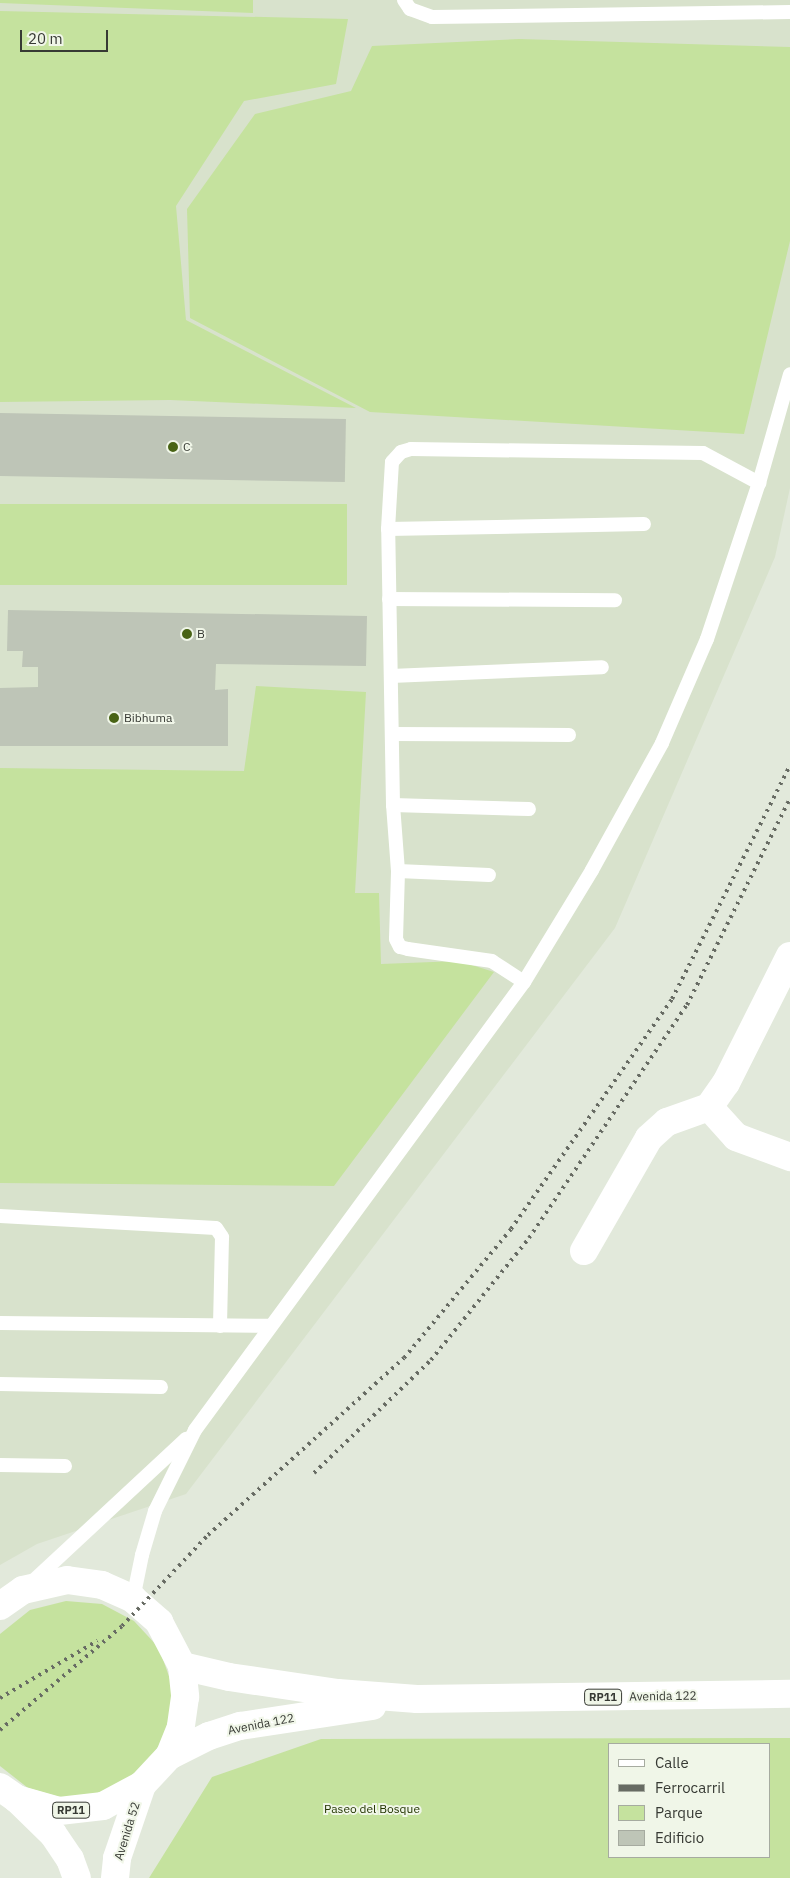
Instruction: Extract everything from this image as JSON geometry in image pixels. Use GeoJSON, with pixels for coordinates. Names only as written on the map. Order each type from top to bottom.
{"type":"FeatureCollection","features":[{"type":"Feature","properties":{"kind":"main road"},"geometry":{"type":"LineString","coordinates":[[584,1251],[649,1138],[667,1122],[709,1107],[726,1083],[790,956]]}},
{"type":"Feature","properties":{"kind":"main road"},"geometry":{"type":"LineString","coordinates":[[709,1107],[736,1137],[790,1157]]}},
{"type":"Feature","properties":{"kind":"main road","name":"RP11"},"geometry":{"type":"LineString","coordinates":[[0,1606],[23,1590],[68,1580],[102,1585],[133,1599],[159,1622],[182,1666],[185,1696],[181,1727],[169,1756],[142,1785],[103,1806],[59,1811],[9,1793]]}},
{"type":"Feature","properties":{"kind":"main road","name":"Avenida 122"},"geometry":{"type":"LineString","coordinates":[[182,1666],[229,1677],[328,1691],[417,1699],[790,1694]]}},
{"type":"Feature","properties":{"kind":"main road","name":"Avenida 122"},"geometry":{"type":"LineString","coordinates":[[169,1756],[208,1736],[240,1726],[417,1699]]}},
{"type":"Feature","properties":{"kind":"main road","name":"Avenida 52"},"geometry":{"type":"LineString","coordinates":[[115,1878],[117,1858],[142,1785]]}},
{"type":"Feature","properties":{"kind":"main road"},"geometry":{"type":"LineString","coordinates":[[9,1793],[53,1834],[70,1859],[76,1878]]}},
{"type":"Feature","properties":{"kind":"lane"},"geometry":{"type":"LineString","coordinates":[[404,0],[410,9],[432,17],[790,12]]}},
{"type":"Feature","properties":{"kind":"lane"},"geometry":{"type":"LineString","coordinates":[[133,1599],[142,1555],[155,1512],[195,1430],[524,982],[592,870],[662,743],[707,639],[759,483],[790,374]]}},
{"type":"Feature","properties":{"kind":"lane"},"geometry":{"type":"LineString","coordinates":[[524,982],[492,961],[400,947],[396,939],[398,871],[393,805],[388,530],[392,462],[400,452],[411,449],[703,453],[759,483]]}},
{"type":"Feature","properties":{"kind":"lane"},"geometry":{"type":"LineString","coordinates":[[388,530],[644,524]]}},
{"type":"Feature","properties":{"kind":"lane"},"geometry":{"type":"LineString","coordinates":[[389,599],[616,600]]}},
{"type":"Feature","properties":{"kind":"lane"},"geometry":{"type":"LineString","coordinates":[[390,676],[602,667]]}},
{"type":"Feature","properties":{"kind":"lane"},"geometry":{"type":"LineString","coordinates":[[392,734],[569,735]]}},
{"type":"Feature","properties":{"kind":"lane"},"geometry":{"type":"LineString","coordinates":[[393,805],[529,809]]}},
{"type":"Feature","properties":{"kind":"lane"},"geometry":{"type":"LineString","coordinates":[[398,871],[489,875]]}},
{"type":"Feature","properties":{"kind":"lane"},"geometry":{"type":"LineString","coordinates":[[0,1216],[216,1228],[222,1237],[220,1326]]}},
{"type":"Feature","properties":{"kind":"lane"},"geometry":{"type":"LineString","coordinates":[[0,1323],[270,1326]]}},
{"type":"Feature","properties":{"kind":"lane"},"geometry":{"type":"LineString","coordinates":[[0,1384],[161,1387]]}},
{"type":"Feature","properties":{"kind":"lane"},"geometry":{"type":"LineString","coordinates":[[23,1590],[195,1430]]}},
{"type":"Feature","properties":{"kind":"lane"},"geometry":{"type":"LineString","coordinates":[[0,1465],[65,1466]]}},
{"type":"Feature","properties":{"kind":"shaded area"},"geometry":{"type":"Polygon","coordinates":[[[0,0],[790,0],[790,488],[775,557],[615,928],[186,1494],[37,1544],[0,1565],[0,0]]]}},
{"type":"Feature","properties":{"kind":"green space"},"geometry":{"type":"Polygon","coordinates":[[[0,0],[253,0],[253,13],[0,3],[0,0]]]}},
{"type":"Feature","properties":{"kind":"green space"},"geometry":{"type":"Polygon","coordinates":[[[0,11],[348,19],[336,84],[244,101],[176,206],[186,320],[356,408],[170,400],[0,402],[0,11]]]}},
{"type":"Feature","properties":{"kind":"green space"},"geometry":{"type":"Polygon","coordinates":[[[519,39],[790,47],[790,241],[744,434],[370,412],[190,318],[187,209],[255,114],[351,91],[372,46],[519,39]]]}},
{"type":"Feature","properties":{"kind":"green space"},"geometry":{"type":"Polygon","coordinates":[[[0,504],[347,504],[347,585],[0,585],[0,504]]]}},
{"type":"Feature","properties":{"kind":"green space"},"geometry":{"type":"Polygon","coordinates":[[[256,686],[366,692],[355,893],[379,893],[381,964],[459,961],[494,972],[334,1186],[0,1183],[0,768],[244,771],[256,686]]]}},
{"type":"Feature","properties":{"kind":"green space"},"geometry":{"type":"Polygon","coordinates":[[[66,1601],[102,1604],[134,1621],[159,1648],[171,1682],[171,1718],[157,1752],[133,1779],[99,1795],[63,1798],[28,1788],[0,1766],[0,1634],[30,1610],[66,1601]]]}},
{"type":"Feature","properties":{"kind":"green space","name":"Paseo del Bosque"},"geometry":{"type":"Polygon","coordinates":[[[790,1738],[790,1878],[149,1878],[212,1777],[321,1739],[790,1738]]]}},
{"type":"Feature","properties":{"kind":"building","name":"C"},"geometry":{"type":"Polygon","coordinates":[[[0,413],[346,419],[345,482],[0,476],[0,413]]]}},
{"type":"Feature","properties":{"kind":"building","name":"B"},"geometry":{"type":"Polygon","coordinates":[[[8,610],[367,616],[366,666],[216,664],[215,690],[228,689],[228,746],[0,746],[0,688],[38,687],[38,667],[22,667],[23,651],[7,651],[8,610]]]}},
{"type":"Feature","properties":{"kind":"railway"},"geometry":{"type":"LineString","coordinates":[[0,1730],[122,1626],[208,1535],[404,1358],[511,1229],[672,999],[790,765]]}},
{"type":"Feature","properties":{"kind":"railway"},"geometry":{"type":"LineString","coordinates":[[314,1473],[431,1360],[529,1238],[687,1005],[790,798]]}},
{"type":"Feature","properties":{"kind":"railway"},"geometry":{"type":"LineString","coordinates":[[0,1698],[97,1641]]}},
{"type":"Feature","properties":{"kind":"place","name":"C"},"geometry":{"type":"Point","coordinates":[173,447]}},
{"type":"Feature","properties":{"kind":"place","name":"B"},"geometry":{"type":"Point","coordinates":[187,634]}},
{"type":"Feature","properties":{"kind":"place","name":"Bibhuma"},"geometry":{"type":"Point","coordinates":[114,718]}}]}
